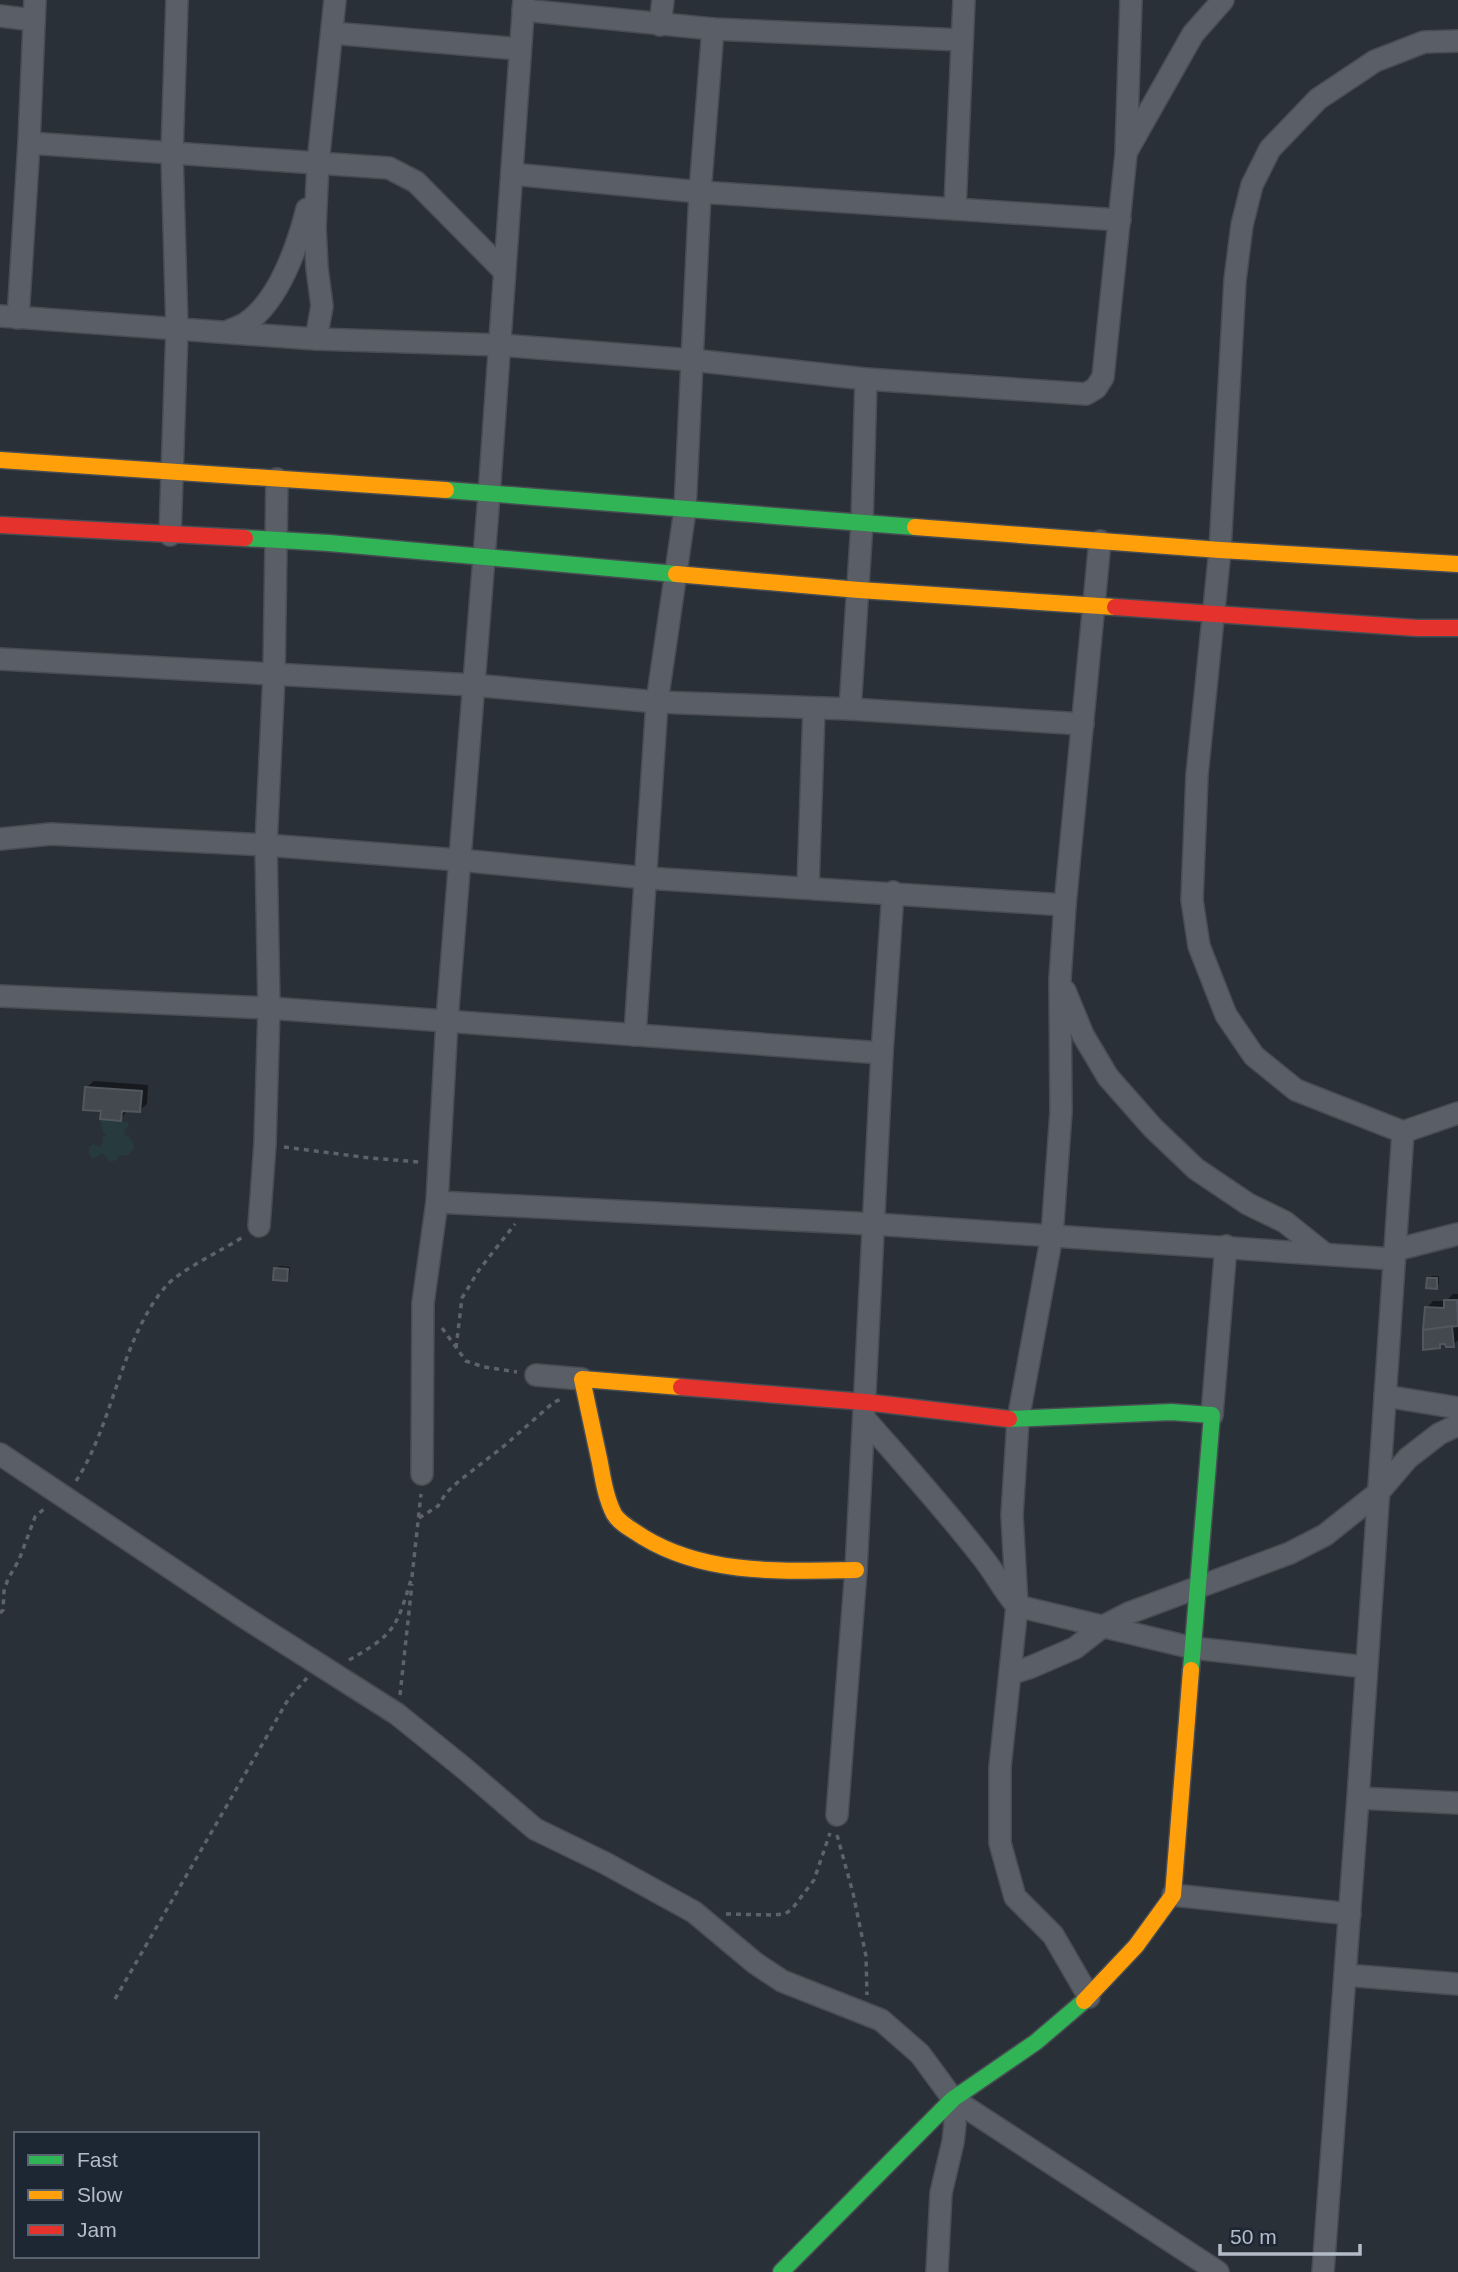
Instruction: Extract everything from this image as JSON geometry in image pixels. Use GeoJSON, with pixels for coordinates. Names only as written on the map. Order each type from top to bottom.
{"type":"FeatureCollection","features":[{"type":"Feature","properties":{"kind":"main road"},"geometry":{"type":"LineString","coordinates":[[0,460],[1220,550],[1458,564]]}},
{"type":"Feature","properties":{"kind":"main road"},"geometry":{"type":"LineString","coordinates":[[0,525],[275,540],[484,555],[859,590],[1417,628],[1458,628]]}},
{"type":"Feature","properties":{"kind":"main road"},"geometry":{"type":"LineString","coordinates":[[781,2272],[953,2099],[1036,2042],[1089,1997],[1136,1946],[1173,1895],[1212,1415],[1171,1412],[1018,1420],[584,1386],[605,1488],[611,1504],[618,1519],[651,1544],[694,1561],[733,1566],[772,1570],[856,1570]]}},
{"type":"Feature","properties":{"kind":"street"},"geometry":{"type":"LineString","coordinates":[[170,535],[177,329],[172,153],[177,0]]}},
{"type":"Feature","properties":{"kind":"street"},"geometry":{"type":"LineString","coordinates":[[316,339],[322,306],[315,227],[318,163],[335,0]]}},
{"type":"Feature","properties":{"kind":"street"},"geometry":{"type":"LineString","coordinates":[[660,25],[663,0]]}},
{"type":"Feature","properties":{"kind":"street"},"geometry":{"type":"LineString","coordinates":[[955,208],[964,0]]}},
{"type":"Feature","properties":{"kind":"street"},"geometry":{"type":"LineString","coordinates":[[0,16],[34,10],[29,143],[9,317],[316,339],[500,345],[692,360],[866,379],[1086,394],[1096,388],[1103,377],[1126,154],[1131,0]]}},
{"type":"Feature","properties":{"kind":"street"},"geometry":{"type":"LineString","coordinates":[[1126,154],[1193,34],[1223,0]]}},
{"type":"Feature","properties":{"kind":"street"},"geometry":{"type":"LineString","coordinates":[[422,1474],[423,1303],[437,1202],[447,1020],[489,495],[524,5],[660,25],[962,40]]}},
{"type":"Feature","properties":{"kind":"street"},"geometry":{"type":"LineString","coordinates":[[635,1035],[657,702],[685,510],[700,192],[713,29]]}},
{"type":"Feature","properties":{"kind":"street"},"geometry":{"type":"LineString","coordinates":[[332,33],[520,48]]}},
{"type":"Feature","properties":{"kind":"street"},"geometry":{"type":"LineString","coordinates":[[1458,41],[1424,42],[1375,61],[1318,99],[1270,149],[1252,185],[1242,225],[1234,280],[1220,550],[1197,775],[1192,900],[1199,946],[1226,1015],[1254,1056],[1296,1090],[1403,1132],[1458,1113]]}},
{"type":"Feature","properties":{"kind":"street"},"geometry":{"type":"LineString","coordinates":[[29,143],[389,168],[416,182],[504,271]]}},
{"type":"Feature","properties":{"kind":"street"},"geometry":{"type":"LineString","coordinates":[[224,333],[246,323],[260,311],[276,289],[301,233],[318,163]]}},
{"type":"Feature","properties":{"kind":"street"},"geometry":{"type":"LineString","coordinates":[[512,174],[700,192],[1120,220]]}},
{"type":"Feature","properties":{"kind":"street"},"geometry":{"type":"LineString","coordinates":[[850,709],[859,590],[866,379]]}},
{"type":"Feature","properties":{"kind":"street"},"geometry":{"type":"LineString","coordinates":[[259,1226],[265,1144],[269,1008],[266,845],[274,675],[278,479]]}},
{"type":"Feature","properties":{"kind":"street"},"geometry":{"type":"LineString","coordinates":[[1089,1997],[1053,1935],[1015,1897],[1000,1843],[1000,1767],[1017,1606],[1012,1515],[1018,1420],[1052,1235],[1061,1112],[1060,979],[1065,905],[1100,541]]}},
{"type":"Feature","properties":{"kind":"street"},"geometry":{"type":"LineString","coordinates":[[0,659],[473,685],[657,702],[850,709],[1083,724]]}},
{"type":"Feature","properties":{"kind":"street"},"geometry":{"type":"LineString","coordinates":[[808,888],[814,708]]}},
{"type":"Feature","properties":{"kind":"street"},"geometry":{"type":"LineString","coordinates":[[0,839],[51,834],[266,845],[646,878],[1065,905]]}},
{"type":"Feature","properties":{"kind":"street"},"geometry":{"type":"LineString","coordinates":[[837,1815],[856,1570],[892,892]]}},
{"type":"Feature","properties":{"kind":"street"},"geometry":{"type":"LineString","coordinates":[[1060,979],[1083,1035],[1108,1077],[1153,1128],[1196,1169],[1248,1204],[1284,1222],[1325,1254]]}},
{"type":"Feature","properties":{"kind":"street"},"geometry":{"type":"LineString","coordinates":[[0,996],[269,1008],[882,1053]]}},
{"type":"Feature","properties":{"kind":"street"},"geometry":{"type":"LineString","coordinates":[[1323,2272],[1403,1132]]}},
{"type":"Feature","properties":{"kind":"street"},"geometry":{"type":"LineString","coordinates":[[437,1202],[874,1224],[1325,1254],[1394,1255],[1458,1234]]}},
{"type":"Feature","properties":{"kind":"street"},"geometry":{"type":"LineString","coordinates":[[1212,1415],[1226,1246]]}},
{"type":"Feature","properties":{"kind":"street"},"geometry":{"type":"LineString","coordinates":[[536,1375],[584,1386]]}},
{"type":"Feature","properties":{"kind":"street"},"geometry":{"type":"LineString","coordinates":[[1385,1396],[1458,1408]]}},
{"type":"Feature","properties":{"kind":"street"},"geometry":{"type":"LineString","coordinates":[[865,1410],[985,1561],[1003,1591],[1017,1606],[1193,1648],[1366,1667]]}},
{"type":"Feature","properties":{"kind":"street"},"geometry":{"type":"LineString","coordinates":[[1010,1674],[1075,1648],[1102,1627],[1129,1613],[1290,1553],[1325,1535],[1378,1493],[1408,1458],[1439,1434],[1458,1425]]}},
{"type":"Feature","properties":{"kind":"street"},"geometry":{"type":"LineString","coordinates":[[0,1454],[397,1714],[535,1829],[605,1863],[694,1912],[755,1963],[782,1981],[880,2020],[920,2053],[953,2099],[986,2118],[1218,2272]]}},
{"type":"Feature","properties":{"kind":"street"},"geometry":{"type":"LineString","coordinates":[[1358,1798],[1458,1803]]}},
{"type":"Feature","properties":{"kind":"street"},"geometry":{"type":"LineString","coordinates":[[1173,1895],[1350,1914]]}},
{"type":"Feature","properties":{"kind":"street"},"geometry":{"type":"LineString","coordinates":[[1345,1975],[1458,1984]]}},
{"type":"Feature","properties":{"kind":"street"},"geometry":{"type":"LineString","coordinates":[[937,2272],[941,2193],[955,2124],[953,2099]]}},
{"type":"Feature","properties":{"kind":"path"},"geometry":{"type":"LineString","coordinates":[[265,1144],[370,1158],[439,1163]]}},
{"type":"Feature","properties":{"kind":"path"},"geometry":{"type":"LineString","coordinates":[[456,1348],[462,1298],[479,1270],[513,1228],[524,1206]]}},
{"type":"Feature","properties":{"kind":"path"},"geometry":{"type":"LineString","coordinates":[[0,1613],[3,1610],[8,1579],[19,1560],[35,1517],[72,1486],[88,1458],[139,1330],[163,1290],[175,1279],[259,1226]]}},
{"type":"Feature","properties":{"kind":"path"},"geometry":{"type":"LineString","coordinates":[[423,1303],[460,1356],[472,1365],[536,1375]]}},
{"type":"Feature","properties":{"kind":"path"},"geometry":{"type":"LineString","coordinates":[[419,1518],[438,1506],[446,1493],[459,1481],[554,1402],[584,1386]]}},
{"type":"Feature","properties":{"kind":"path"},"geometry":{"type":"LineString","coordinates":[[397,1714],[422,1474]]}},
{"type":"Feature","properties":{"kind":"path"},"geometry":{"type":"LineString","coordinates":[[115,1999],[289,1698],[308,1678],[329,1670],[383,1640],[397,1624],[412,1577]]}},
{"type":"Feature","properties":{"kind":"path"},"geometry":{"type":"LineString","coordinates":[[694,1912],[785,1914],[814,1880],[837,1815]]}},
{"type":"Feature","properties":{"kind":"path"},"geometry":{"type":"LineString","coordinates":[[837,1815],[838,1839],[866,1956],[867,1993],[872,2017]]}},
{"type":"Feature","properties":{"kind":"green space"},"geometry":{"type":"Polygon","coordinates":[[[100,1119],[128,1122],[124,1130],[130,1141],[133,1141],[134,1149],[128,1155],[119,1156],[117,1160],[110,1162],[102,1153],[91,1158],[89,1147],[94,1144],[100,1147],[102,1138],[107,1135],[103,1132],[100,1119]]]}},
{"type":"Feature","properties":{"kind":"building"},"geometry":{"type":"Polygon","coordinates":[[[85,1087],[142,1091],[140,1112],[122,1111],[121,1121],[100,1119],[101,1111],[83,1110],[85,1087]]]}},
{"type":"Feature","properties":{"kind":"building"},"geometry":{"type":"Polygon","coordinates":[[[274,1268],[288,1269],[287,1281],[273,1280],[274,1268]]]}},
{"type":"Feature","properties":{"kind":"building"},"geometry":{"type":"Polygon","coordinates":[[[1427,1278],[1437,1278],[1437,1289],[1426,1288],[1427,1278]]]}},
{"type":"Feature","properties":{"kind":"building"},"geometry":{"type":"Polygon","coordinates":[[[1444,1300],[1457,1300],[1458,1326],[1423,1330],[1425,1307],[1444,1308],[1444,1300]]]}},
{"type":"Feature","properties":{"kind":"building"},"geometry":{"type":"Polygon","coordinates":[[[1452,1326],[1454,1347],[1440,1344],[1440,1348],[1423,1350],[1423,1330],[1452,1326]]]}},
{"type":"Feature","properties":{"kind":"traffic: fast"},"geometry":{"type":"LineString","coordinates":[[446,490],[915,527]]}},
{"type":"Feature","properties":{"kind":"traffic: fast"},"geometry":{"type":"LineString","coordinates":[[245,538],[676,574]]}},
{"type":"Feature","properties":{"kind":"traffic: fast"},"geometry":{"type":"LineString","coordinates":[[1009,1419],[1171,1412],[1212,1415],[1191,1670]]}},
{"type":"Feature","properties":{"kind":"traffic: fast"},"geometry":{"type":"LineString","coordinates":[[781,2272],[953,2099],[1036,2042],[1084,2001]]}},
{"type":"Feature","properties":{"kind":"traffic: slow"},"geometry":{"type":"LineString","coordinates":[[0,460],[446,490]]}},
{"type":"Feature","properties":{"kind":"traffic: slow"},"geometry":{"type":"LineString","coordinates":[[915,527],[1220,550],[1458,564]]}},
{"type":"Feature","properties":{"kind":"traffic: slow"},"geometry":{"type":"LineString","coordinates":[[676,574],[859,590],[1115,607]]}},
{"type":"Feature","properties":{"kind":"traffic: slow"},"geometry":{"type":"LineString","coordinates":[[681,1387],[582,1379],[605,1489],[611,1508],[620,1521],[668,1550],[720,1565],[801,1571],[856,1570]]}},
{"type":"Feature","properties":{"kind":"traffic: slow"},"geometry":{"type":"LineString","coordinates":[[1084,2001],[1136,1946],[1173,1895],[1191,1670]]}},
{"type":"Feature","properties":{"kind":"traffic: jam"},"geometry":{"type":"LineString","coordinates":[[0,525],[245,538]]}},
{"type":"Feature","properties":{"kind":"traffic: jam"},"geometry":{"type":"LineString","coordinates":[[1115,607],[1417,628],[1458,628]]}},
{"type":"Feature","properties":{"kind":"traffic: jam"},"geometry":{"type":"LineString","coordinates":[[681,1387],[865,1402],[1009,1419]]}}]}
